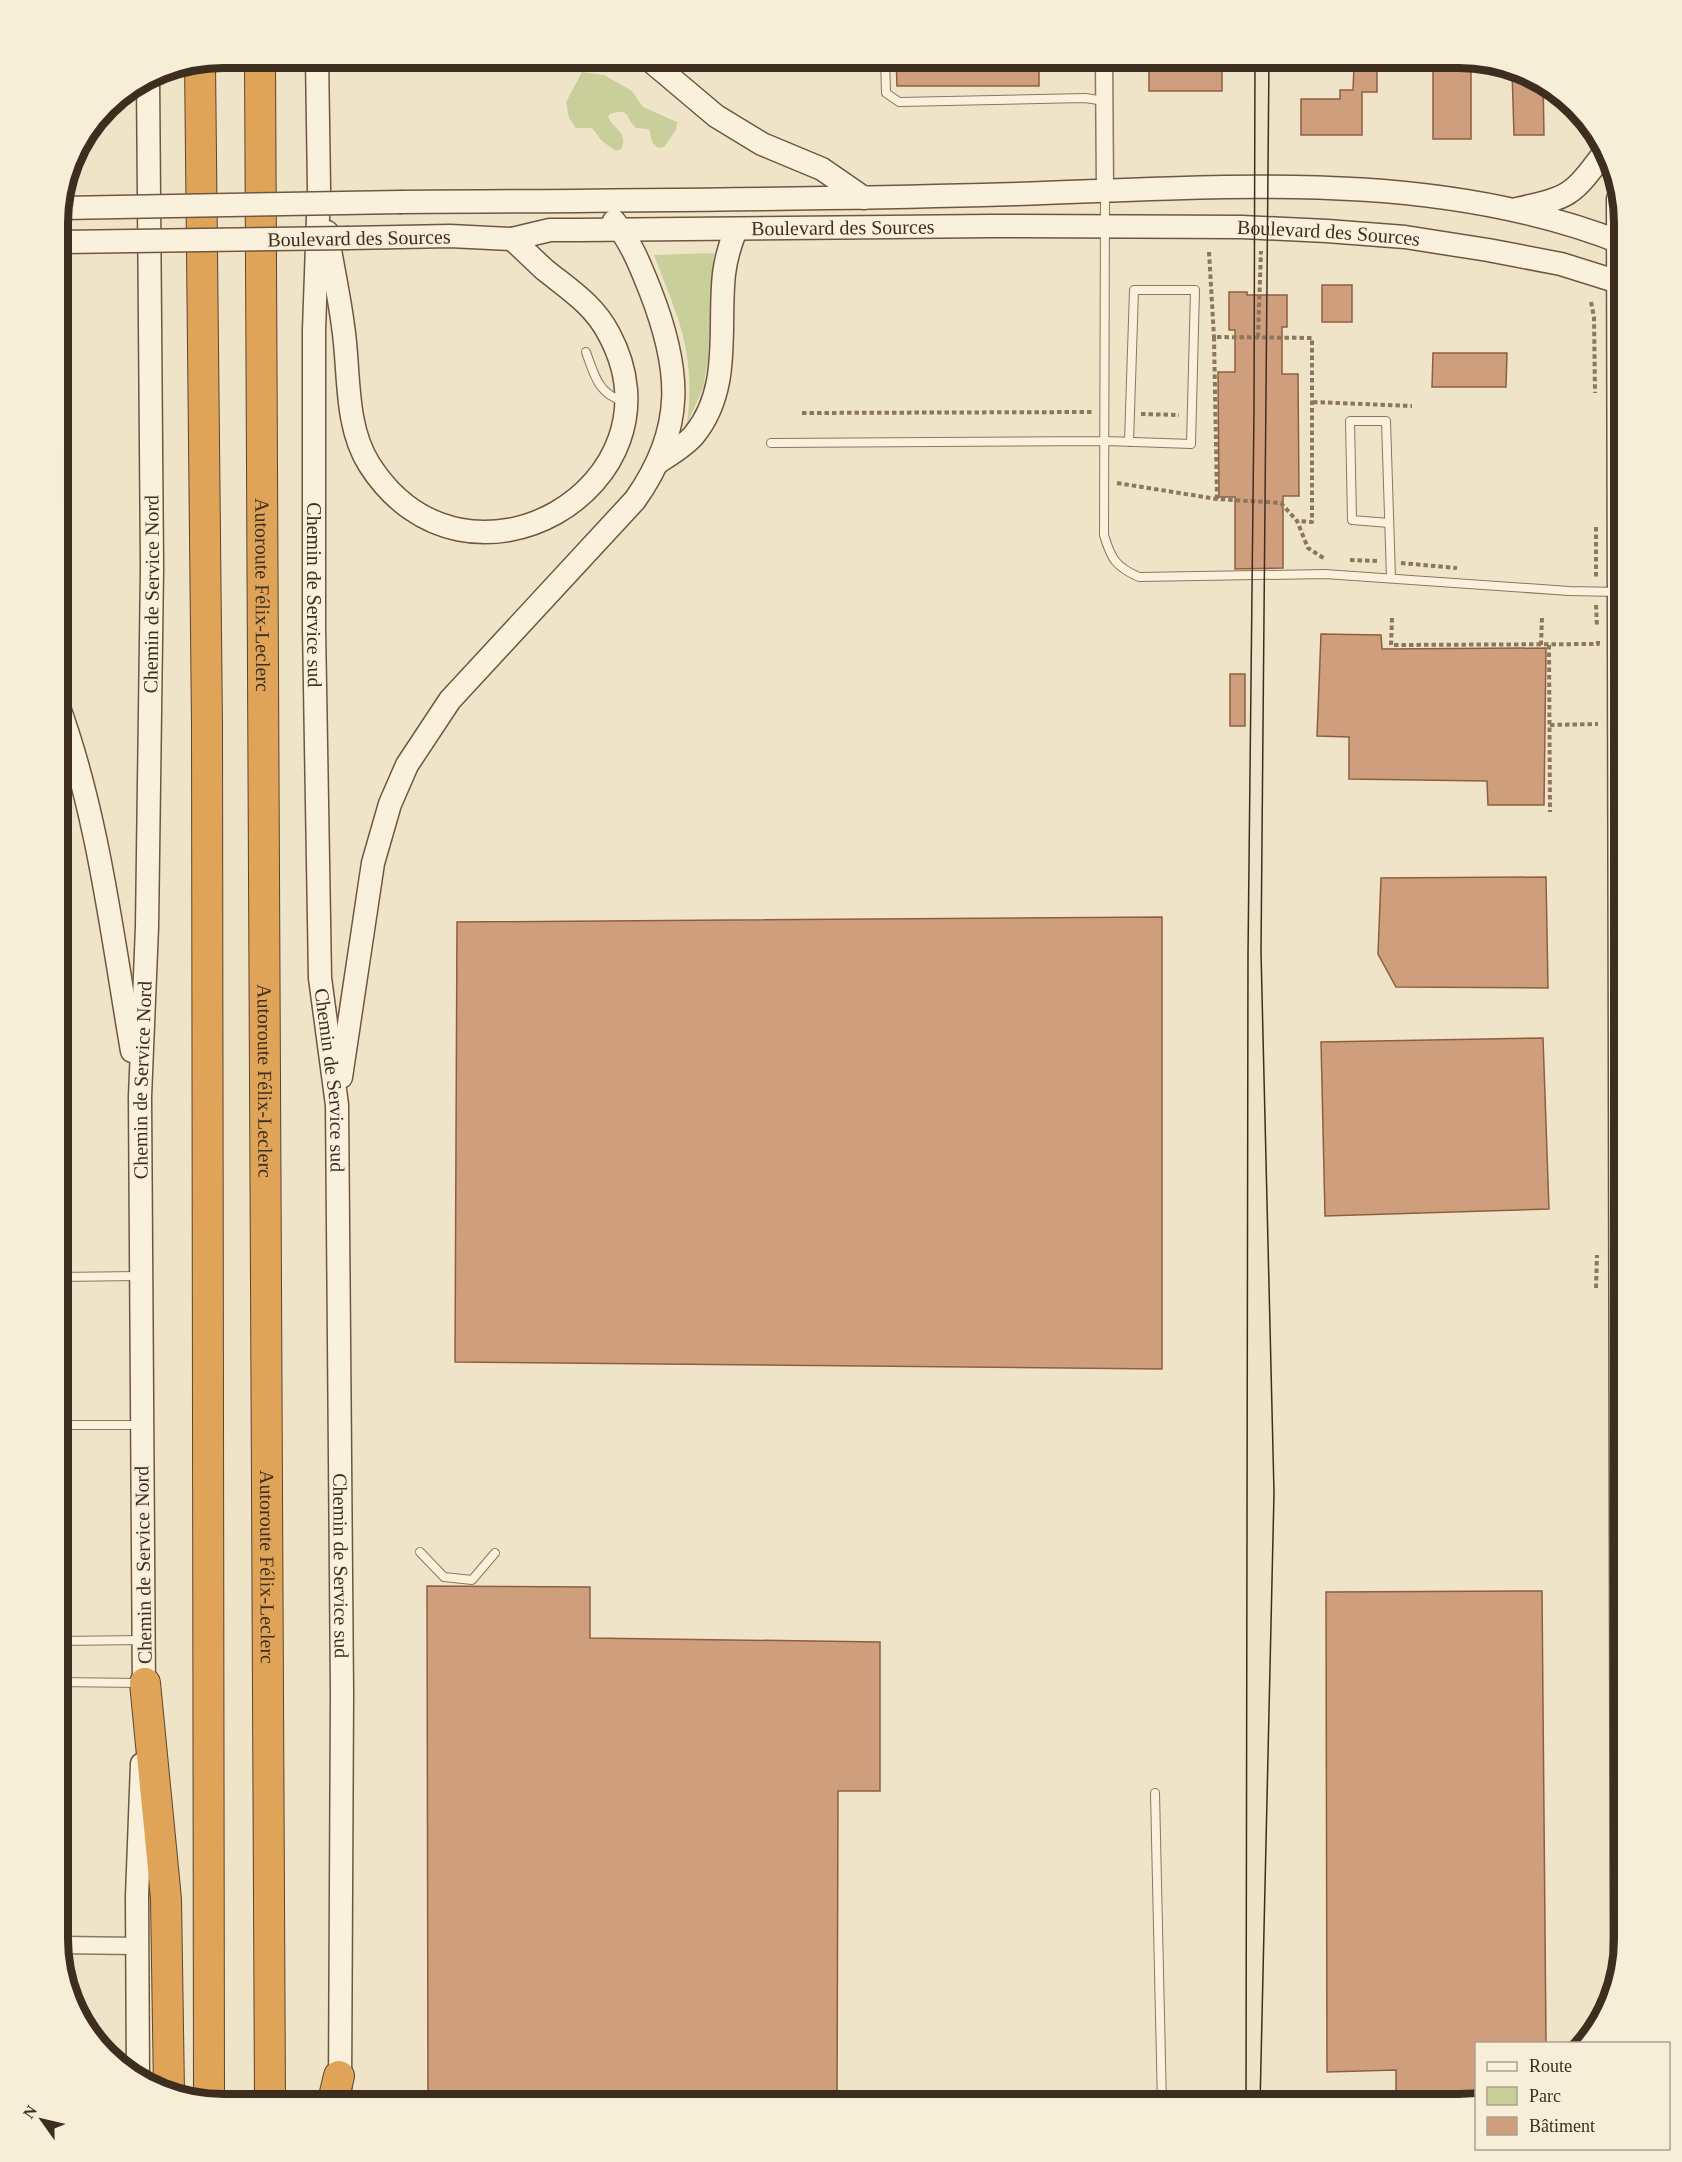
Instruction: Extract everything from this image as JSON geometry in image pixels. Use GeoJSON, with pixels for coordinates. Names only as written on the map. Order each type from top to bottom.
{"type":"FeatureCollection","features":[{"type":"Feature","properties":{"kind":"highway","name":"Autoroute Félix-Leclerc"},"geometry":{"type":"LineString","coordinates":[[260,68],[270,2094]]}},
{"type":"Feature","properties":{"kind":"highway"},"geometry":{"type":"LineString","coordinates":[[200,69],[207,726],[209,2093]]}},
{"type":"Feature","properties":{"kind":"highway"},"geometry":{"type":"LineString","coordinates":[[145,1683],[166,1899],[169,2085]]}},
{"type":"Feature","properties":{"kind":"main road","name":"Chemin de Service sud"},"geometry":{"type":"LineString","coordinates":[[317,68],[319,189],[313,395],[320,978],[337,1105],[342,1693],[340,2091]]}},
{"type":"Feature","properties":{"kind":"main road"},"geometry":{"type":"LineString","coordinates":[[659,68],[724,121],[762,144],[822,169],[864,198]]}},
{"type":"Feature","properties":{"kind":"main road","name":"Chemin de Service Nord"},"geometry":{"type":"LineString","coordinates":[[138,2069],[138,1946],[145,1683],[140,1097],[147,927],[152,568],[148,86]]}},
{"type":"Feature","properties":{"kind":"main road"},"geometry":{"type":"LineString","coordinates":[[1509,211],[1564,197],[1578,186],[1600,158]]}},
{"type":"Feature","properties":{"kind":"main road","name":"Boulevard des Sources"},"geometry":{"type":"LineString","coordinates":[[68,208],[864,198],[1313,187],[1412,195],[1509,211],[1563,223],[1614,240]]}},
{"type":"Feature","properties":{"kind":"main road"},"geometry":{"type":"LineString","coordinates":[[319,189],[344,327],[354,425],[369,463],[395,496],[410,507],[445,525],[483,532],[520,529],[539,523],[574,502],[602,472],[619,438],[625,401],[623,366],[599,317],[577,293],[546,271],[512,239]]}},
{"type":"Feature","properties":{"kind":"main road"},"geometry":{"type":"LineString","coordinates":[[337,1105],[373,863],[390,804],[402,775],[419,743],[450,700],[627,510],[643,489],[657,463],[673,416],[675,387],[672,355],[638,261],[621,231],[596,201]]}},
{"type":"Feature","properties":{"kind":"main road","name":"Boulevard des Sources"},"geometry":{"type":"LineString","coordinates":[[68,242],[512,239],[550,230],[1242,227],[1370,233],[1516,255],[1614,280]]}},
{"type":"Feature","properties":{"kind":"main road"},"geometry":{"type":"LineString","coordinates":[[657,463],[693,437],[713,397],[723,351],[724,276],[728,251],[736,230]]}},
{"type":"Feature","properties":{"kind":"main road"},"geometry":{"type":"LineString","coordinates":[[68,738],[82,784],[100,867],[140,1097]]}},
{"type":"Feature","properties":{"kind":"street"},"geometry":{"type":"LineString","coordinates":[[1104,68],[1105,192]]}},
{"type":"Feature","properties":{"kind":"street"},"geometry":{"type":"LineString","coordinates":[[68,1945],[138,1946]]}},
{"type":"Feature","properties":{"kind":"lane"},"geometry":{"type":"LineString","coordinates":[[885,68],[886,93],[899,102],[1085,98],[1105,101]]}},
{"type":"Feature","properties":{"kind":"lane"},"geometry":{"type":"LineString","coordinates":[[1105,192],[1106,412],[1109,441],[1104,535],[1110,556],[1123,570],[1139,577],[1325,574],[1391,578],[1569,591],[1614,600]]}},
{"type":"Feature","properties":{"kind":"lane"},"geometry":{"type":"LineString","coordinates":[[771,443],[1109,441],[1129,442],[1191,444],[1195,290],[1134,290],[1128,414],[1129,442]]}},
{"type":"Feature","properties":{"kind":"lane"},"geometry":{"type":"LineString","coordinates":[[586,352],[602,389],[612,398],[625,401]]}},
{"type":"Feature","properties":{"kind":"lane"},"geometry":{"type":"LineString","coordinates":[[1389,523],[1352,520],[1350,421],[1386,422],[1391,578]]}},
{"type":"Feature","properties":{"kind":"lane"},"geometry":{"type":"LineString","coordinates":[[68,1277],[140,1276]]}},
{"type":"Feature","properties":{"kind":"lane"},"geometry":{"type":"LineString","coordinates":[[68,1425],[141,1425]]}},
{"type":"Feature","properties":{"kind":"lane"},"geometry":{"type":"LineString","coordinates":[[420,1552],[444,1577],[472,1580],[495,1553]]}},
{"type":"Feature","properties":{"kind":"lane"},"geometry":{"type":"LineString","coordinates":[[68,1641],[144,1640]]}},
{"type":"Feature","properties":{"kind":"lane"},"geometry":{"type":"LineString","coordinates":[[68,1682],[145,1683]]}},
{"type":"Feature","properties":{"kind":"lane"},"geometry":{"type":"LineString","coordinates":[[1155,1793],[1161,2094]]}},
{"type":"Feature","properties":{"kind":"path"},"geometry":{"type":"LineString","coordinates":[[1258,337],[1261,251]]}},
{"type":"Feature","properties":{"kind":"path"},"geometry":{"type":"LineString","coordinates":[[1209,252],[1214,337],[1217,499]]}},
{"type":"Feature","properties":{"kind":"path"},"geometry":{"type":"LineString","coordinates":[[1591,302],[1594,317],[1595,393]]}},
{"type":"Feature","properties":{"kind":"path"},"geometry":{"type":"LineString","coordinates":[[1214,337],[1312,338],[1312,522],[1298,521]]}},
{"type":"Feature","properties":{"kind":"path"},"geometry":{"type":"LineString","coordinates":[[1313,402],[1412,406]]}},
{"type":"Feature","properties":{"kind":"path"},"geometry":{"type":"LineString","coordinates":[[802,412],[1106,412]]}},
{"type":"Feature","properties":{"kind":"path"},"geometry":{"type":"LineString","coordinates":[[1128,414],[1216,415]]}},
{"type":"Feature","properties":{"kind":"path"},"geometry":{"type":"LineString","coordinates":[[1109,441],[1117,485],[1217,499],[1281,503],[1298,521],[1308,548],[1325,560],[1336,560]]}},
{"type":"Feature","properties":{"kind":"path"},"geometry":{"type":"LineString","coordinates":[[1348,560],[1466,568]]}},
{"type":"Feature","properties":{"kind":"path"},"geometry":{"type":"LineString","coordinates":[[1541,645],[1542,617]]}},
{"type":"Feature","properties":{"kind":"path"},"geometry":{"type":"LineString","coordinates":[[1392,618],[1391,645],[1598,644]]}},
{"type":"Feature","properties":{"kind":"path"},"geometry":{"type":"LineString","coordinates":[[1550,645],[1550,812]]}},
{"type":"Feature","properties":{"kind":"path"},"geometry":{"type":"LineString","coordinates":[[1550,725],[1598,724]]}},
{"type":"Feature","properties":{"kind":"path"},"geometry":{"type":"LineString","coordinates":[[1596,1287],[1597,1255]]}},
{"type":"Feature","properties":{"kind":"green space"},"geometry":{"type":"Polygon","coordinates":[[[582,72],[604,75],[632,91],[643,107],[677,122],[676,130],[664,147],[658,148],[652,142],[649,129],[636,128],[622,112],[610,114],[608,117],[623,139],[621,149],[616,151],[602,141],[592,128],[576,128],[569,118],[566,102],[582,72]]]}},
{"type":"Feature","properties":{"kind":"green space"},"geometry":{"type":"Polygon","coordinates":[[[714,253],[708,360],[703,388],[687,424],[689,376],[687,356],[678,318],[654,255],[714,253]]]}},
{"type":"Feature","properties":{"kind":"building"},"geometry":{"type":"Polygon","coordinates":[[[896,68],[1039,68],[1039,86],[897,86],[896,68]]]}},
{"type":"Feature","properties":{"kind":"building"},"geometry":{"type":"Polygon","coordinates":[[[1149,68],[1222,68],[1222,91],[1149,91],[1149,68]]]}},
{"type":"Feature","properties":{"kind":"building"},"geometry":{"type":"Polygon","coordinates":[[[1354,68],[1377,68],[1377,92],[1362,92],[1362,135],[1301,135],[1301,99],[1340,99],[1340,90],[1353,90],[1354,68]]]}},
{"type":"Feature","properties":{"kind":"building"},"geometry":{"type":"Polygon","coordinates":[[[1433,68],[1471,68],[1471,139],[1433,139],[1433,68]]]}},
{"type":"Feature","properties":{"kind":"building"},"geometry":{"type":"Polygon","coordinates":[[[1512,77],[1543,92],[1544,135],[1514,135],[1512,77]]]}},
{"type":"Feature","properties":{"kind":"building"},"geometry":{"type":"Polygon","coordinates":[[[1322,285],[1352,285],[1352,322],[1322,322],[1322,285]]]}},
{"type":"Feature","properties":{"kind":"building"},"geometry":{"type":"Polygon","coordinates":[[[1229,292],[1247,292],[1247,295],[1287,295],[1287,327],[1282,327],[1282,374],[1298,374],[1299,496],[1283,496],[1283,568],[1235,569],[1235,497],[1219,497],[1218,372],[1235,372],[1235,330],[1229,330],[1229,292]]]}},
{"type":"Feature","properties":{"kind":"building"},"geometry":{"type":"Polygon","coordinates":[[[1433,353],[1507,353],[1506,387],[1432,387],[1433,353]]]}},
{"type":"Feature","properties":{"kind":"building"},"geometry":{"type":"Polygon","coordinates":[[[1321,634],[1381,635],[1382,649],[1546,648],[1544,805],[1488,805],[1487,781],[1349,779],[1349,737],[1317,736],[1321,634]]]}},
{"type":"Feature","properties":{"kind":"building"},"geometry":{"type":"Polygon","coordinates":[[[1230,674],[1245,674],[1245,726],[1230,726],[1230,674]]]}},
{"type":"Feature","properties":{"kind":"building"},"geometry":{"type":"Polygon","coordinates":[[[1546,877],[1548,988],[1396,987],[1378,954],[1381,878],[1546,877]]]}},
{"type":"Feature","properties":{"kind":"building"},"geometry":{"type":"Polygon","coordinates":[[[1162,917],[1162,1369],[455,1362],[457,922],[1162,917]]]}},
{"type":"Feature","properties":{"kind":"building"},"geometry":{"type":"Polygon","coordinates":[[[1543,1038],[1549,1209],[1325,1216],[1321,1042],[1543,1038]]]}},
{"type":"Feature","properties":{"kind":"building"},"geometry":{"type":"Polygon","coordinates":[[[427,1586],[590,1587],[590,1638],[880,1642],[880,1791],[838,1791],[837,2094],[428,2094],[427,1586]]]}},
{"type":"Feature","properties":{"kind":"building"},"geometry":{"type":"Polygon","coordinates":[[[1542,1591],[1546,2042],[1475,2042],[1475,2094],[1396,2094],[1396,2070],[1327,2072],[1326,1592],[1542,1591]]]}},
{"type":"Feature","properties":{"kind":"tram line"},"geometry":{"type":"LineString","coordinates":[[1246,2094],[1248,955],[1255,68]]}},
{"type":"Feature","properties":{"kind":"tram line"},"geometry":{"type":"LineString","coordinates":[[1260,2094],[1274,1493],[1261,952],[1269,68]]}}]}
